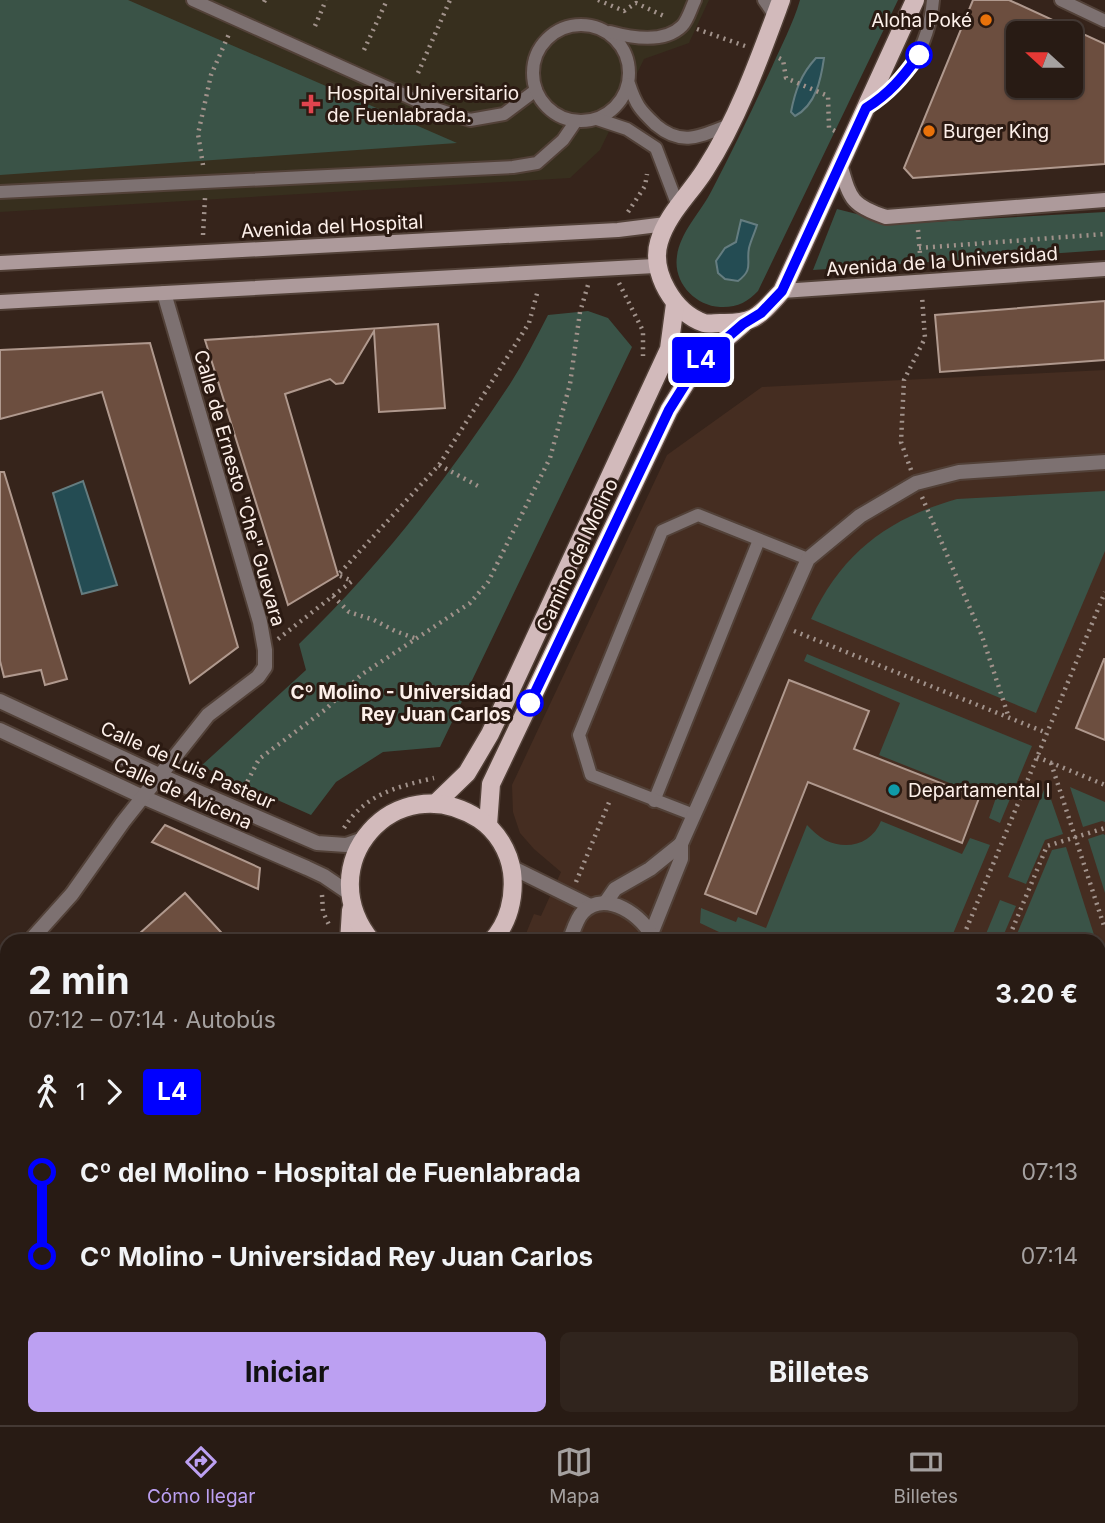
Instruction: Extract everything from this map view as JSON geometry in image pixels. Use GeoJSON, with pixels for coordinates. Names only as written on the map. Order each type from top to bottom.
{"type":"FeatureCollection","features":[{"type":"Feature","properties":{"kind":"main road"},"geometry":{"type":"LineString","coordinates":[[782,291],[915,0]]}},
{"type":"Feature","properties":{"kind":"main road"},"geometry":{"type":"LineString","coordinates":[[743,324],[704,323],[675,304],[655,266],[658,243],[666,224],[705,170],[729,125],[778,8]]}},
{"type":"Feature","properties":{"kind":"main road"},"geometry":{"type":"LineString","coordinates":[[840,164],[850,197],[866,211],[886,217],[1105,200]]}},
{"type":"Feature","properties":{"kind":"main road","name":"Avenida del Hospital"},"geometry":{"type":"LineString","coordinates":[[0,263],[618,230],[666,224]]}},
{"type":"Feature","properties":{"kind":"main road"},"geometry":{"type":"LineString","coordinates":[[0,302],[655,266]]}},
{"type":"Feature","properties":{"kind":"main road","name":"Avenida de la Universidad"},"geometry":{"type":"LineString","coordinates":[[782,291],[1105,269]]}},
{"type":"Feature","properties":{"kind":"main road","name":"Camino del Molino"},"geometry":{"type":"LineString","coordinates":[[488,825],[491,784],[669,410],[699,362],[743,324],[761,313],[782,291]]}},
{"type":"Feature","properties":{"kind":"main road","name":"Camino del Molino"},"geometry":{"type":"LineString","coordinates":[[436,803],[467,773],[500,713],[669,349],[675,304]]}},
{"type":"Feature","properties":{"kind":"main road"},"geometry":{"type":"LineString","coordinates":[[349,934],[349,874],[363,839],[377,823],[395,811],[415,804],[436,803],[464,810],[488,825],[498,837],[512,867],[514,886],[511,905],[505,923],[497,934]]}},
{"type":"Feature","properties":{"kind":"main road"},"geometry":{"type":"LineString","coordinates":[[350,900],[365,934]]}},
{"type":"Feature","properties":{"kind":"street","name":"Calle de Ernesto \"Che\" Guevara"},"geometry":{"type":"LineString","coordinates":[[36,934],[72,894],[159,775],[208,715],[258,677],[265,667],[260,622],[164,293]]}},
{"type":"Feature","properties":{"kind":"street"},"geometry":{"type":"LineString","coordinates":[[654,934],[681,859],[681,844],[808,559],[860,516],[916,483],[959,472],[1105,462]]}},
{"type":"Feature","properties":{"kind":"street","name":"Calle de Luis Pasteur"},"geometry":{"type":"LineString","coordinates":[[0,701],[159,775],[317,843],[346,845],[363,839]]}},
{"type":"Feature","properties":{"kind":"street","name":"Calle de Avicena"},"geometry":{"type":"LineString","coordinates":[[0,730],[143,797],[324,876],[350,900]]}},
{"type":"Feature","properties":{"kind":"street"},"geometry":{"type":"LineString","coordinates":[[606,902],[615,890],[650,869],[681,844]]}},
{"type":"Feature","properties":{"kind":"street"},"geometry":{"type":"LineString","coordinates":[[512,867],[590,906]]}},
{"type":"Feature","properties":{"kind":"street"},"geometry":{"type":"LineString","coordinates":[[572,934],[580,914],[590,906],[606,902],[617,905],[640,921],[650,934]]}},
{"type":"Feature","properties":{"kind":"lane"},"geometry":{"type":"LineString","coordinates":[[193,0],[433,108],[470,120],[504,114],[536,90]]}},
{"type":"Feature","properties":{"kind":"lane"},"geometry":{"type":"LineString","coordinates":[[678,206],[656,148],[627,129],[597,119],[576,121],[559,116],[545,105],[536,90],[533,70],[538,51],[550,35],[567,26],[587,24],[624,35],[656,38],[670,34],[684,25],[695,0]]}},
{"type":"Feature","properties":{"kind":"lane"},"geometry":{"type":"LineString","coordinates":[[764,0],[778,8]]}},
{"type":"Feature","properties":{"kind":"lane"},"geometry":{"type":"LineString","coordinates":[[866,108],[899,82],[919,55],[931,21],[933,0]]}},
{"type":"Feature","properties":{"kind":"lane"},"geometry":{"type":"LineString","coordinates":[[1061,0],[1105,21]]}},
{"type":"Feature","properties":{"kind":"lane"},"geometry":{"type":"LineString","coordinates":[[606,30],[621,44],[629,63],[629,84],[637,108],[667,135],[679,138],[700,136],[729,125]]}},
{"type":"Feature","properties":{"kind":"lane"},"geometry":{"type":"LineString","coordinates":[[597,119],[611,111],[622,99],[629,84]]}},
{"type":"Feature","properties":{"kind":"lane"},"geometry":{"type":"LineString","coordinates":[[0,192],[513,167],[537,163],[563,140],[576,121]]}},
{"type":"Feature","properties":{"kind":"lane"},"geometry":{"type":"LineString","coordinates":[[694,816],[591,775],[579,736],[662,531],[698,515],[808,559]]}},
{"type":"Feature","properties":{"kind":"lane"},"geometry":{"type":"LineString","coordinates":[[654,800],[759,540]]}},
{"type":"Feature","properties":{"kind":"path"},"geometry":{"type":"LineString","coordinates":[[314,26],[326,0]]}},
{"type":"Feature","properties":{"kind":"path"},"geometry":{"type":"LineString","coordinates":[[364,50],[387,0]]}},
{"type":"Feature","properties":{"kind":"path"},"geometry":{"type":"LineString","coordinates":[[418,73],[450,0]]}},
{"type":"Feature","properties":{"kind":"path"},"geometry":{"type":"LineString","coordinates":[[629,0],[636,3]]}},
{"type":"Feature","properties":{"kind":"path"},"geometry":{"type":"LineString","coordinates":[[202,252],[206,182],[198,134],[211,75],[227,35],[245,23]]}},
{"type":"Feature","properties":{"kind":"path"},"geometry":{"type":"LineString","coordinates":[[739,57],[748,34]]}},
{"type":"Feature","properties":{"kind":"path"},"geometry":{"type":"LineString","coordinates":[[786,78],[828,96],[830,128],[853,137]]}},
{"type":"Feature","properties":{"kind":"path"},"geometry":{"type":"LineString","coordinates":[[618,230],[645,186],[648,157],[656,148]]}},
{"type":"Feature","properties":{"kind":"path"},"geometry":{"type":"LineString","coordinates":[[919,248],[1105,234]]}},
{"type":"Feature","properties":{"kind":"path"},"geometry":{"type":"LineString","coordinates":[[613,268],[643,331],[643,354],[640,363]]}},
{"type":"Feature","properties":{"kind":"path"},"geometry":{"type":"LineString","coordinates":[[236,808],[259,759],[326,709],[361,675],[470,603],[488,582],[550,458],[570,384],[580,312],[593,270]]}},
{"type":"Feature","properties":{"kind":"path"},"geometry":{"type":"LineString","coordinates":[[265,650],[352,581],[338,575],[439,465],[529,323],[543,272]]}},
{"type":"Feature","properties":{"kind":"path"},"geometry":{"type":"LineString","coordinates":[[904,380],[901,442],[982,636],[1009,718]]}},
{"type":"Feature","properties":{"kind":"path"},"geometry":{"type":"LineString","coordinates":[[439,465],[478,486]]}},
{"type":"Feature","properties":{"kind":"path"},"geometry":{"type":"LineString","coordinates":[[964,934],[1105,592]]}},
{"type":"Feature","properties":{"kind":"path"},"geometry":{"type":"LineString","coordinates":[[333,596],[349,612],[418,639]]}},
{"type":"Feature","properties":{"kind":"path"},"geometry":{"type":"LineString","coordinates":[[777,624],[1046,733]]}},
{"type":"Feature","properties":{"kind":"path"},"geometry":{"type":"LineString","coordinates":[[1037,757],[1105,785]]}},
{"type":"Feature","properties":{"kind":"path"},"geometry":{"type":"LineString","coordinates":[[1051,763],[1105,929]]}},
{"type":"Feature","properties":{"kind":"path"},"geometry":{"type":"LineString","coordinates":[[333,845],[365,802],[384,792],[435,777]]}},
{"type":"Feature","properties":{"kind":"path"},"geometry":{"type":"LineString","coordinates":[[571,897],[616,786]]}},
{"type":"Feature","properties":{"kind":"path"},"geometry":{"type":"LineString","coordinates":[[1010,934],[1047,846],[1105,828]]}},
{"type":"Feature","properties":{"kind":"path"},"geometry":{"type":"LineString","coordinates":[[324,876],[323,912],[331,930]]}},
{"type":"Feature","properties":{"kind":"shaded area","name":"Hospital Universitario de Fuenlabrada."},"geometry":{"type":"Polygon","coordinates":[[[0,0],[709,0],[689,43],[644,59],[600,150],[570,178],[0,212],[0,0]]]}},
{"type":"Feature","properties":{"kind":"shaded area"},"geometry":{"type":"Polygon","coordinates":[[[1105,370],[1105,934],[526,934],[534,914],[541,916],[561,872],[520,833],[513,812],[512,785],[667,455],[762,387],[1105,370]]]}},
{"type":"Feature","properties":{"kind":"green space"},"geometry":{"type":"Polygon","coordinates":[[[0,0],[128,0],[457,143],[0,175],[0,0]]]}},
{"type":"Feature","properties":{"kind":"green space"},"geometry":{"type":"Polygon","coordinates":[[[800,0],[898,0],[758,291],[736,305],[711,305],[694,297],[682,283],[677,266],[679,247],[735,145],[787,35],[800,0]]]}},
{"type":"Feature","properties":{"kind":"green space"},"geometry":{"type":"Polygon","coordinates":[[[837,209],[896,224],[1105,212],[1105,250],[813,270],[837,209]]]}},
{"type":"Feature","properties":{"kind":"green space"},"geometry":{"type":"Polygon","coordinates":[[[588,311],[608,318],[632,347],[440,747],[383,752],[336,782],[311,815],[201,766],[306,670],[299,644],[385,553],[437,487],[510,384],[548,315],[588,311]]]}},
{"type":"Feature","properties":{"kind":"green space"},"geometry":{"type":"Polygon","coordinates":[[[1105,491],[1105,551],[1036,713],[811,619],[823,596],[852,557],[888,528],[909,517],[957,499],[1105,491]]]}},
{"type":"Feature","properties":{"kind":"green space"},"geometry":{"type":"Polygon","coordinates":[[[807,654],[1032,746],[1000,823],[989,818],[999,789],[989,785],[985,797],[879,755],[900,703],[804,661],[807,654]]]}},
{"type":"Feature","properties":{"kind":"green space"},"geometry":{"type":"Polygon","coordinates":[[[1046,785],[1063,834],[1045,840],[1026,884],[1008,877],[1046,785]]]}},
{"type":"Feature","properties":{"kind":"green space"},"geometry":{"type":"Polygon","coordinates":[[[1070,787],[1105,802],[1105,822],[1083,827],[1070,787]]]}},
{"type":"Feature","properties":{"kind":"green space"},"geometry":{"type":"Polygon","coordinates":[[[881,821],[962,854],[970,838],[990,845],[953,934],[719,934],[700,923],[701,908],[736,922],[738,917],[766,928],[807,825],[825,840],[842,845],[865,840],[881,821]]]}},
{"type":"Feature","properties":{"kind":"green space"},"geometry":{"type":"Polygon","coordinates":[[[1105,835],[1105,893],[1088,839],[1105,835]]]}},
{"type":"Feature","properties":{"kind":"green space"},"geometry":{"type":"Polygon","coordinates":[[[1066,847],[1094,934],[1017,934],[1052,850],[1066,847]]]}},
{"type":"Feature","properties":{"kind":"green space"},"geometry":{"type":"Polygon","coordinates":[[[1000,900],[1016,906],[1004,934],[986,934],[1000,900]]]}},
{"type":"Feature","properties":{"kind":"water"},"geometry":{"type":"Polygon","coordinates":[[[816,58],[824,58],[816,91],[808,105],[795,116],[791,112],[797,90],[806,70],[816,58]]]}},
{"type":"Feature","properties":{"kind":"water"},"geometry":{"type":"Polygon","coordinates":[[[741,220],[757,225],[749,248],[748,269],[738,281],[725,279],[718,273],[716,261],[725,248],[736,242],[741,220]]]}},
{"type":"Feature","properties":{"kind":"water"},"geometry":{"type":"Polygon","coordinates":[[[83,481],[117,585],[82,594],[53,493],[83,481]]]}},
{"type":"Feature","properties":{"kind":"building"},"geometry":{"type":"Polygon","coordinates":[[[973,0],[1009,0],[1055,21],[1006,21],[1006,98],[1083,98],[1083,34],[1105,44],[1105,164],[913,178],[904,168],[973,0]]]}},
{"type":"Feature","properties":{"kind":"building"},"geometry":{"type":"Polygon","coordinates":[[[1105,301],[1105,360],[940,372],[935,315],[1105,301]]]}},
{"type":"Feature","properties":{"kind":"building"},"geometry":{"type":"Polygon","coordinates":[[[438,324],[445,408],[379,412],[374,331],[343,383],[336,384],[330,379],[285,394],[338,575],[288,605],[205,340],[438,324]]]}},
{"type":"Feature","properties":{"kind":"building"},"geometry":{"type":"Polygon","coordinates":[[[150,343],[238,647],[190,683],[102,392],[0,419],[0,350],[150,343]]]}},
{"type":"Feature","properties":{"kind":"building"},"geometry":{"type":"Polygon","coordinates":[[[0,472],[4,472],[67,679],[45,685],[41,670],[4,677],[0,661],[0,472]]]}},
{"type":"Feature","properties":{"kind":"building"},"geometry":{"type":"Polygon","coordinates":[[[1105,659],[1105,740],[1076,728],[1105,659]]]}},
{"type":"Feature","properties":{"kind":"building","name":"Departamental I"},"geometry":{"type":"Polygon","coordinates":[[[789,680],[869,711],[854,749],[979,798],[962,843],[808,782],[756,914],[705,894],[789,680]]]}},
{"type":"Feature","properties":{"kind":"building"},"geometry":{"type":"Polygon","coordinates":[[[165,825],[260,868],[258,889],[152,842],[165,825]]]}},
{"type":"Feature","properties":{"kind":"building"},"geometry":{"type":"Polygon","coordinates":[[[185,893],[223,934],[139,934],[185,893]]]}},
{"type":"Feature","properties":{"kind":"bus line","name":"L4"},"geometry":{"type":"LineString","coordinates":[[530,703],[669,410],[699,362],[743,324],[761,313],[782,291],[866,108],[899,82],[919,55]]}},
{"type":"Feature","properties":{"kind":"place","name":"Aloha Poké"},"geometry":{"type":"Point","coordinates":[986,20]}},
{"type":"Feature","properties":{"kind":"place","name":"Hospital Universitario de Fuenlabrada."},"geometry":{"type":"Point","coordinates":[311,104]}},
{"type":"Feature","properties":{"kind":"place","name":"Burger King"},"geometry":{"type":"Point","coordinates":[929,131]}},
{"type":"Feature","properties":{"kind":"place","name":"Cº Molino - Universidad Rey Juan Carlos"},"geometry":{"type":"Point","coordinates":[530,703]}},
{"type":"Feature","properties":{"kind":"place","name":"Departamental I"},"geometry":{"type":"Point","coordinates":[894,790]}}]}
